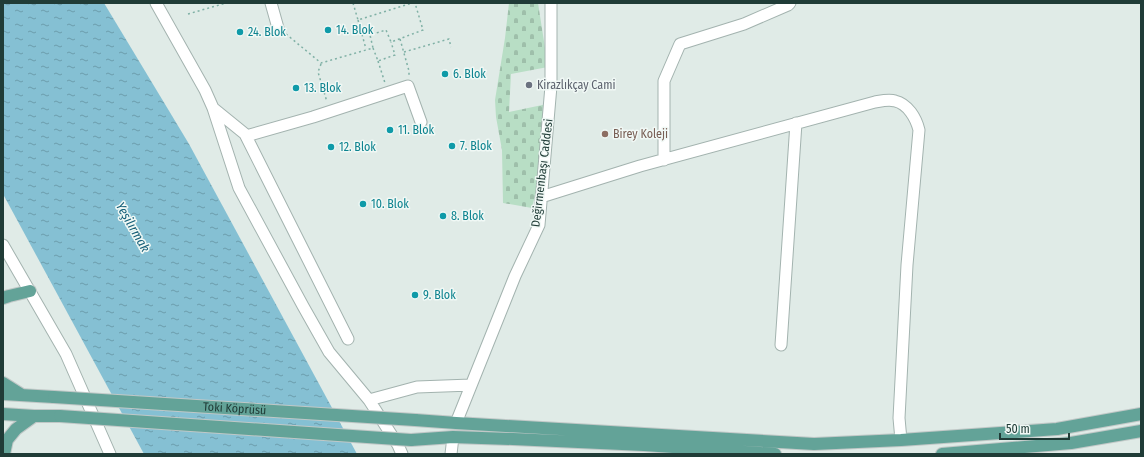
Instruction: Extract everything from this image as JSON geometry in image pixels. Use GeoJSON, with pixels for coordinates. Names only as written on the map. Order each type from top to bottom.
{"type":"FeatureCollection","features":[{"type":"Feature","properties":{"kind":"main road"},"geometry":{"type":"LineString","coordinates":[[3,298],[30,292]]}},
{"type":"Feature","properties":{"kind":"main road"},"geometry":{"type":"LineString","coordinates":[[3,382],[23,395]]}},
{"type":"Feature","properties":{"kind":"main road","name":"Toki Köprüsü"},"geometry":{"type":"LineString","coordinates":[[3,394],[814,444],[901,440],[1057,429],[1141,414]]}},
{"type":"Feature","properties":{"kind":"main road"},"geometry":{"type":"LineString","coordinates":[[3,414],[60,416],[411,440],[453,437],[644,445],[775,454]]}},
{"type":"Feature","properties":{"kind":"main road"},"geometry":{"type":"LineString","coordinates":[[4,454],[7,440],[16,429],[34,416]]}},
{"type":"Feature","properties":{"kind":"main road"},"geometry":{"type":"LineString","coordinates":[[942,454],[1071,443],[1141,431]]}},
{"type":"Feature","properties":{"kind":"street"},"geometry":{"type":"LineString","coordinates":[[156,3],[205,90],[213,108],[239,188],[329,352],[369,400],[398,445],[402,454]]}},
{"type":"Feature","properties":{"kind":"street"},"geometry":{"type":"LineString","coordinates":[[271,3],[278,28]]}},
{"type":"Feature","properties":{"kind":"street","name":"Değirmenbaşı Caddesi"},"geometry":{"type":"LineString","coordinates":[[456,423],[515,276],[539,225],[552,86],[551,3]]}},
{"type":"Feature","properties":{"kind":"street"},"geometry":{"type":"LineString","coordinates":[[664,160],[664,81],[680,44],[744,24],[790,3]]}},
{"type":"Feature","properties":{"kind":"street"},"geometry":{"type":"LineString","coordinates":[[246,136],[330,112],[408,86],[421,122]]}},
{"type":"Feature","properties":{"kind":"street"},"geometry":{"type":"LineString","coordinates":[[542,197],[664,160],[875,102],[894,100],[903,104],[911,113],[916,122],[918,136],[907,265],[899,411],[901,440]]}},
{"type":"Feature","properties":{"kind":"street"},"geometry":{"type":"LineString","coordinates":[[213,108],[245,134],[348,339]]}},
{"type":"Feature","properties":{"kind":"street"},"geometry":{"type":"LineString","coordinates":[[781,345],[796,123]]}},
{"type":"Feature","properties":{"kind":"street"},"geometry":{"type":"LineString","coordinates":[[3,245],[66,354],[110,454]]}},
{"type":"Feature","properties":{"kind":"street"},"geometry":{"type":"LineString","coordinates":[[369,400],[416,387],[471,386]]}},
{"type":"Feature","properties":{"kind":"street"},"geometry":{"type":"LineString","coordinates":[[451,454],[453,437]]}},
{"type":"Feature","properties":{"kind":"path"},"geometry":{"type":"LineString","coordinates":[[188,14],[226,3]]}},
{"type":"Feature","properties":{"kind":"path"},"geometry":{"type":"LineString","coordinates":[[353,3],[366,50]]}},
{"type":"Feature","properties":{"kind":"path"},"geometry":{"type":"LineString","coordinates":[[358,20],[412,3]]}},
{"type":"Feature","properties":{"kind":"path"},"geometry":{"type":"LineString","coordinates":[[391,42],[423,30],[415,3]]}},
{"type":"Feature","properties":{"kind":"path"},"geometry":{"type":"LineString","coordinates":[[278,28],[321,63]]}},
{"type":"Feature","properties":{"kind":"path"},"geometry":{"type":"LineString","coordinates":[[378,61],[395,55],[386,30],[370,35],[373,48],[389,92]]}},
{"type":"Feature","properties":{"kind":"path"},"geometry":{"type":"LineString","coordinates":[[400,39],[409,71],[408,86]]}},
{"type":"Feature","properties":{"kind":"path"},"geometry":{"type":"LineString","coordinates":[[404,52],[449,39],[451,47]]}},
{"type":"Feature","properties":{"kind":"path"},"geometry":{"type":"LineString","coordinates":[[321,63],[373,48]]}},
{"type":"Feature","properties":{"kind":"path"},"geometry":{"type":"LineString","coordinates":[[321,63],[318,72],[330,112]]}},
{"type":"Feature","properties":{"kind":"green space"},"geometry":{"type":"Polygon","coordinates":[[[509,3],[538,3],[548,67],[511,74],[509,112],[547,104],[541,191],[536,191],[532,208],[503,203],[502,150],[496,117],[495,100],[509,3]]]}},
{"type":"Feature","properties":{"kind":"water","name":"Yeşilırmak"},"geometry":{"type":"Polygon","coordinates":[[[3,3],[104,3],[189,144],[357,454],[144,454],[3,194],[3,3]]]}},
{"type":"Feature","properties":{"kind":"place","name":"14. Blok"},"geometry":{"type":"Point","coordinates":[328,30]}},
{"type":"Feature","properties":{"kind":"place","name":"24. Blok"},"geometry":{"type":"Point","coordinates":[240,32]}},
{"type":"Feature","properties":{"kind":"place","name":"6. Blok"},"geometry":{"type":"Point","coordinates":[445,74]}},
{"type":"Feature","properties":{"kind":"place","name":"Kirazlıkçay Cami"},"geometry":{"type":"Point","coordinates":[529,85]}},
{"type":"Feature","properties":{"kind":"place","name":"13. Blok"},"geometry":{"type":"Point","coordinates":[296,88]}},
{"type":"Feature","properties":{"kind":"place","name":"11. Blok"},"geometry":{"type":"Point","coordinates":[390,130]}},
{"type":"Feature","properties":{"kind":"place","name":"Birey Koleji"},"geometry":{"type":"Point","coordinates":[605,134]}},
{"type":"Feature","properties":{"kind":"place","name":"7. Blok"},"geometry":{"type":"Point","coordinates":[452,146]}},
{"type":"Feature","properties":{"kind":"place","name":"12. Blok"},"geometry":{"type":"Point","coordinates":[331,147]}},
{"type":"Feature","properties":{"kind":"place","name":"10. Blok"},"geometry":{"type":"Point","coordinates":[363,204]}},
{"type":"Feature","properties":{"kind":"place","name":"8. Blok"},"geometry":{"type":"Point","coordinates":[443,216]}},
{"type":"Feature","properties":{"kind":"place","name":"9. Blok"},"geometry":{"type":"Point","coordinates":[415,295]}}]}
